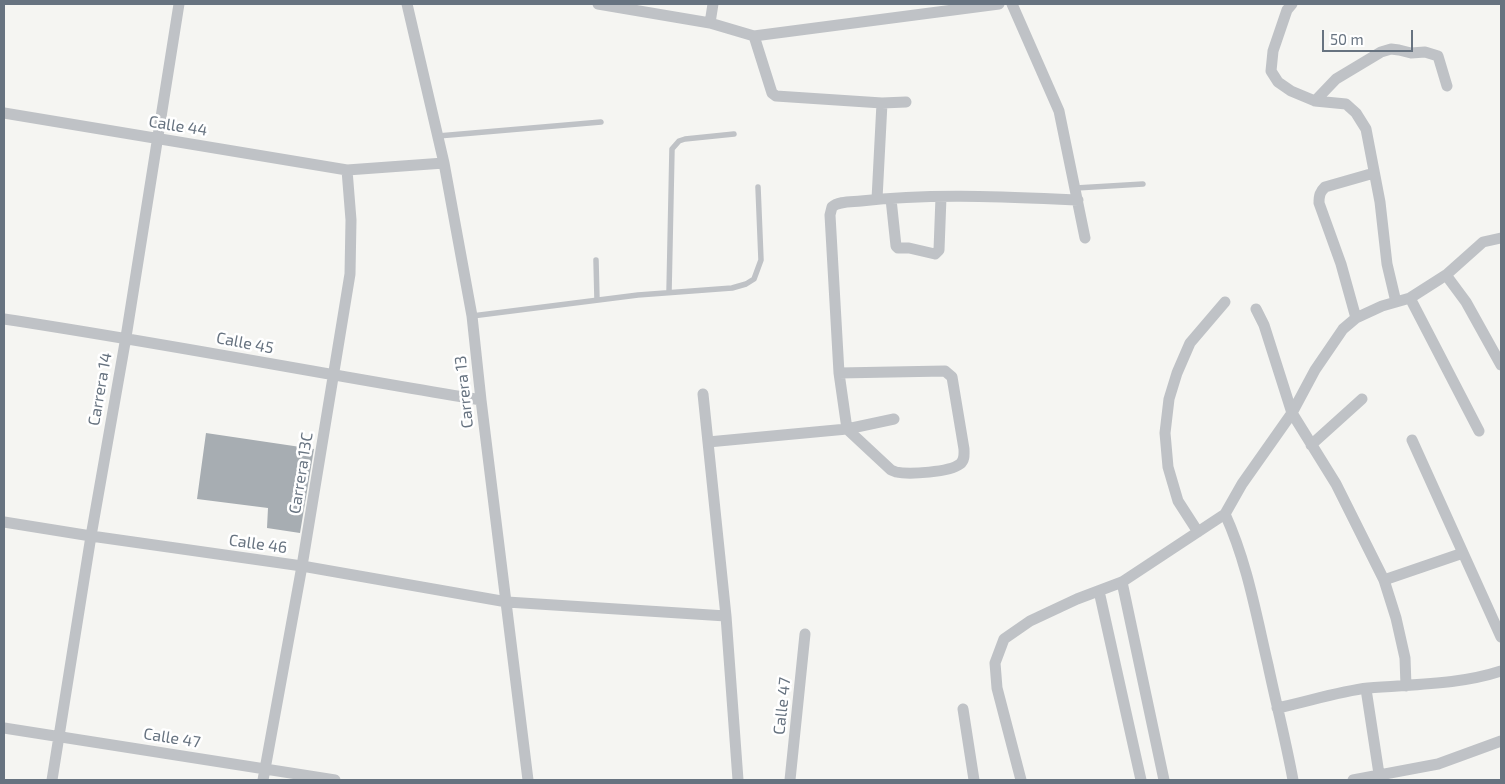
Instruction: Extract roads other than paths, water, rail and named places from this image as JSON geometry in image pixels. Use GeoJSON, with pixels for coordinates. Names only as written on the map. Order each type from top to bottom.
{"type":"FeatureCollection","features":[{"type":"Feature","properties":{"kind":"street","name":"Carrera 14"},"geometry":{"type":"LineString","coordinates":[[52,780],[91,536],[126,338],[179,4]]}},
{"type":"Feature","properties":{"kind":"street","name":"Carrera 13"},"geometry":{"type":"LineString","coordinates":[[407,4],[444,163],[472,316],[528,780]]}},
{"type":"Feature","properties":{"kind":"street"},"geometry":{"type":"LineString","coordinates":[[598,4],[710,23],[754,36],[996,4]]}},
{"type":"Feature","properties":{"kind":"street"},"geometry":{"type":"LineString","coordinates":[[710,23],[712,4]]}},
{"type":"Feature","properties":{"kind":"street"},"geometry":{"type":"LineString","coordinates":[[1012,4],[1059,111],[1085,238]]}},
{"type":"Feature","properties":{"kind":"street"},"geometry":{"type":"LineString","coordinates":[[1292,4],[1287,10],[1273,51],[1271,71],[1278,82],[1291,91],[1315,101],[1346,104],[1356,113],[1366,129],[1384,227],[1387,264],[1396,302]]}},
{"type":"Feature","properties":{"kind":"street"},"geometry":{"type":"LineString","coordinates":[[754,36],[774,95],[882,104],[906,102]]}},
{"type":"Feature","properties":{"kind":"street"},"geometry":{"type":"LineString","coordinates":[[1315,101],[1336,79],[1381,52],[1391,49],[1411,53],[1425,52],[1438,56],[1447,86]]}},
{"type":"Feature","properties":{"kind":"street"},"geometry":{"type":"LineString","coordinates":[[877,199],[882,104]]}},
{"type":"Feature","properties":{"kind":"street","name":"Calle 44"},"geometry":{"type":"LineString","coordinates":[[4,113],[347,170],[444,163]]}},
{"type":"Feature","properties":{"kind":"street","name":"Carrera 13C"},"geometry":{"type":"LineString","coordinates":[[264,775],[302,566],[350,274],[352,220],[347,170]]}},
{"type":"Feature","properties":{"kind":"street"},"geometry":{"type":"LineString","coordinates":[[1356,318],[1319,203],[1319,197],[1320,192],[1325,187],[1374,173]]}},
{"type":"Feature","properties":{"kind":"street"},"geometry":{"type":"LineString","coordinates":[[839,373],[948,372],[953,381],[964,449],[964,459],[959,465],[946,470],[900,473],[891,470],[847,429],[839,373],[834,302],[832,207],[837,203],[877,199],[976,195],[1078,200]]}},
{"type":"Feature","properties":{"kind":"street"},"geometry":{"type":"LineString","coordinates":[[891,199],[896,246],[898,248],[909,248],[935,254],[939,250],[941,197]]}},
{"type":"Feature","properties":{"kind":"street"},"geometry":{"type":"LineString","coordinates":[[1021,780],[997,688],[995,663],[1004,639],[1030,621],[1122,582],[1225,514],[1242,484],[1292,413],[1315,370],[1344,329],[1356,318],[1410,298],[1446,275],[1483,242],[1501,238]]}},
{"type":"Feature","properties":{"kind":"street"},"geometry":{"type":"LineString","coordinates":[[1446,275],[1466,302],[1501,365]]}},
{"type":"Feature","properties":{"kind":"street"},"geometry":{"type":"LineString","coordinates":[[1410,298],[1479,431]]}},
{"type":"Feature","properties":{"kind":"street"},"geometry":{"type":"LineString","coordinates":[[1198,532],[1178,501],[1168,468],[1166,432],[1169,400],[1177,373],[1190,344],[1225,302]]}},
{"type":"Feature","properties":{"kind":"street"},"geometry":{"type":"LineString","coordinates":[[1256,309],[1264,325],[1292,413],[1336,484],[1384,580],[1396,618],[1405,658],[1406,686]]}},
{"type":"Feature","properties":{"kind":"street","name":"Calle 45"},"geometry":{"type":"LineString","coordinates":[[4,319],[126,338],[332,376],[481,400]]}},
{"type":"Feature","properties":{"kind":"street"},"geometry":{"type":"LineString","coordinates":[[703,394],[726,616],[738,780]]}},
{"type":"Feature","properties":{"kind":"street"},"geometry":{"type":"LineString","coordinates":[[1311,445],[1362,399]]}},
{"type":"Feature","properties":{"kind":"street"},"geometry":{"type":"LineString","coordinates":[[708,442],[847,429],[894,419]]}},
{"type":"Feature","properties":{"kind":"street"},"geometry":{"type":"LineString","coordinates":[[1412,440],[1501,638]]}},
{"type":"Feature","properties":{"kind":"street"},"geometry":{"type":"LineString","coordinates":[[1225,514],[1236,538],[1251,588],[1286,739],[1293,780]]}},
{"type":"Feature","properties":{"kind":"street","name":"Calle 46"},"geometry":{"type":"LineString","coordinates":[[4,522],[302,566],[507,602],[726,616]]}},
{"type":"Feature","properties":{"kind":"street"},"geometry":{"type":"LineString","coordinates":[[1384,580],[1463,553]]}},
{"type":"Feature","properties":{"kind":"street"},"geometry":{"type":"LineString","coordinates":[[1122,582],[1164,780]]}},
{"type":"Feature","properties":{"kind":"street"},"geometry":{"type":"LineString","coordinates":[[1099,591],[1141,780]]}},
{"type":"Feature","properties":{"kind":"street","name":"Calle 47"},"geometry":{"type":"LineString","coordinates":[[790,780],[805,634]]}},
{"type":"Feature","properties":{"kind":"street"},"geometry":{"type":"LineString","coordinates":[[1278,708],[1366,689],[1481,678],[1501,671]]}},
{"type":"Feature","properties":{"kind":"street"},"geometry":{"type":"LineString","coordinates":[[1366,689],[1379,774]]}},
{"type":"Feature","properties":{"kind":"street"},"geometry":{"type":"LineString","coordinates":[[963,709],[970,765],[974,780]]}},
{"type":"Feature","properties":{"kind":"street","name":"Calle 47"},"geometry":{"type":"LineString","coordinates":[[4,728],[264,775],[335,780]]}},
{"type":"Feature","properties":{"kind":"street"},"geometry":{"type":"LineString","coordinates":[[1353,780],[1438,764],[1501,741]]}},
{"type":"Feature","properties":{"kind":"lane"},"geometry":{"type":"LineString","coordinates":[[438,136],[601,122]]}},
{"type":"Feature","properties":{"kind":"lane"},"geometry":{"type":"LineString","coordinates":[[669,292],[672,150],[679,141],[685,139],[734,134]]}},
{"type":"Feature","properties":{"kind":"lane"},"geometry":{"type":"LineString","coordinates":[[1076,188],[1144,184]]}},
{"type":"Feature","properties":{"kind":"lane"},"geometry":{"type":"LineString","coordinates":[[472,316],[669,292],[732,288],[746,284],[754,279],[761,260],[758,187]]}},
{"type":"Feature","properties":{"kind":"lane"},"geometry":{"type":"LineString","coordinates":[[596,260],[597,300]]}}]}
